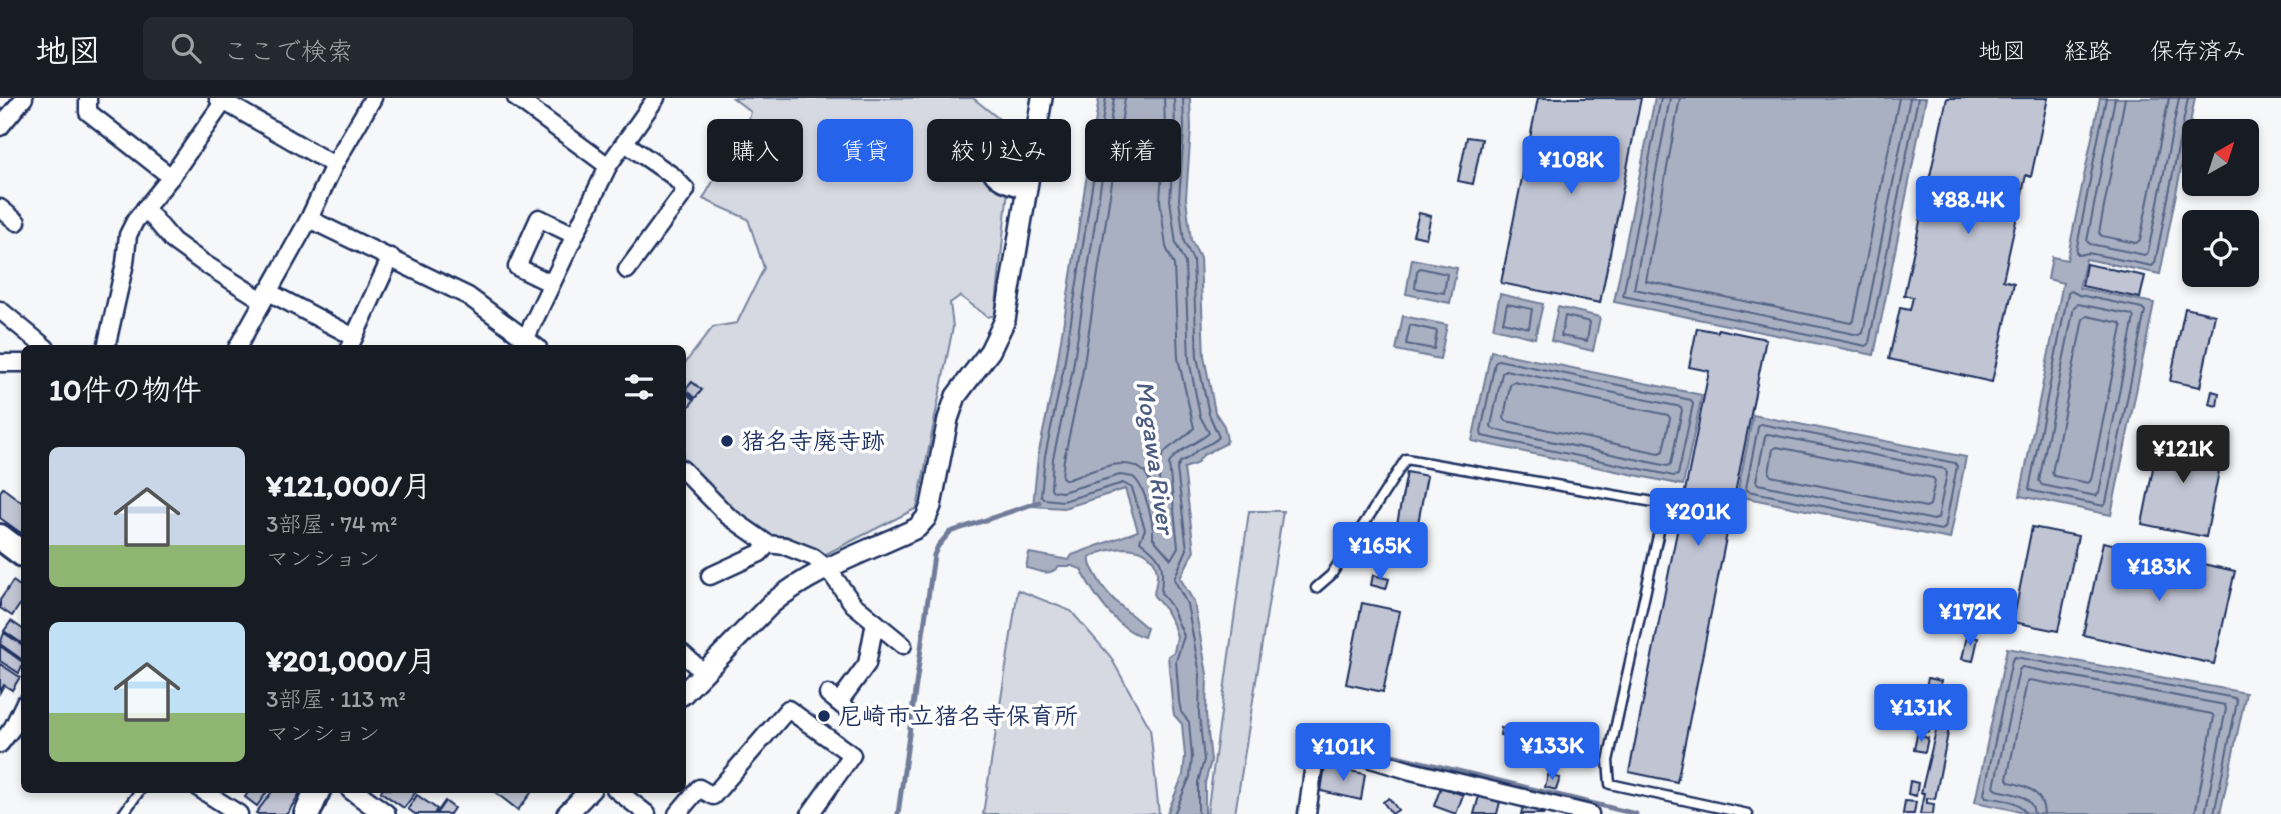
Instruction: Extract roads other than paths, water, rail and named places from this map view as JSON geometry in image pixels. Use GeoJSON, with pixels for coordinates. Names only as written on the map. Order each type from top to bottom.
{"type":"FeatureCollection","features":[{"type":"Feature","properties":{"kind":"main road"},"geometry":{"type":"LineString","coordinates":[[0,537],[21,553]]}},
{"type":"Feature","properties":{"kind":"main road"},"geometry":{"type":"LineString","coordinates":[[307,814],[316,793]]}},
{"type":"Feature","properties":{"kind":"street"},"geometry":{"type":"LineString","coordinates":[[0,127],[24,98]]}},
{"type":"Feature","properties":{"kind":"street"},"geometry":{"type":"LineString","coordinates":[[88,98],[88,112],[171,177]]}},
{"type":"Feature","properties":{"kind":"street"},"geometry":{"type":"LineString","coordinates":[[239,345],[309,219],[334,165],[373,98]]}},
{"type":"Feature","properties":{"kind":"street"},"geometry":{"type":"LineString","coordinates":[[516,98],[608,166]]}},
{"type":"Feature","properties":{"kind":"street"},"geometry":{"type":"LineString","coordinates":[[309,219],[468,296],[528,345],[550,283],[608,166],[656,98]]}},
{"type":"Feature","properties":{"kind":"street"},"geometry":{"type":"LineString","coordinates":[[1038,119],[1042,98]]}},
{"type":"Feature","properties":{"kind":"street"},"geometry":{"type":"LineString","coordinates":[[107,345],[125,263],[128,235],[135,221],[171,177],[221,100],[334,165]]}},
{"type":"Feature","properties":{"kind":"street"},"geometry":{"type":"LineString","coordinates":[[625,143],[673,176],[686,190],[627,270]]}},
{"type":"Feature","properties":{"kind":"street"},"geometry":{"type":"LineString","coordinates":[[1002,182],[1027,190]]}},
{"type":"Feature","properties":{"kind":"street"},"geometry":{"type":"LineString","coordinates":[[686,691],[786,591],[917,528],[926,518],[931,506],[948,419],[956,396],[989,351],[1005,320],[1028,182]]}},
{"type":"Feature","properties":{"kind":"street"},"geometry":{"type":"LineString","coordinates":[[0,208],[17,222]]}},
{"type":"Feature","properties":{"kind":"street"},"geometry":{"type":"LineString","coordinates":[[145,208],[173,241],[202,262],[351,342],[391,257]]}},
{"type":"Feature","properties":{"kind":"street"},"geometry":{"type":"LineString","coordinates":[[550,283],[517,267],[539,218],[574,235]]}},
{"type":"Feature","properties":{"kind":"street"},"geometry":{"type":"LineString","coordinates":[[0,310],[42,345]]}},
{"type":"Feature","properties":{"kind":"street"},"geometry":{"type":"LineString","coordinates":[[0,363],[21,363]]}},
{"type":"Feature","properties":{"kind":"street"},"geometry":{"type":"LineString","coordinates":[[686,473],[728,516],[768,544],[786,546],[813,556],[828,569],[853,604],[903,645]]}},
{"type":"Feature","properties":{"kind":"street"},"geometry":{"type":"LineString","coordinates":[[710,576],[760,553],[768,544]]}},
{"type":"Feature","properties":{"kind":"street"},"geometry":{"type":"LineString","coordinates":[[839,703],[867,664],[875,622]]}},
{"type":"Feature","properties":{"kind":"street"},"geometry":{"type":"LineString","coordinates":[[686,657],[704,673]]}},
{"type":"Feature","properties":{"kind":"street"},"geometry":{"type":"LineString","coordinates":[[677,814],[698,788],[713,796],[788,709],[852,755],[810,814]]}},
{"type":"Feature","properties":{"kind":"street"},"geometry":{"type":"LineString","coordinates":[[0,744],[21,710]]}},
{"type":"Feature","properties":{"kind":"street"},"geometry":{"type":"LineString","coordinates":[[1307,814],[1315,757],[1321,748],[1334,748],[1553,810],[1583,813]]}},
{"type":"Feature","properties":{"kind":"street"},"geometry":{"type":"LineString","coordinates":[[206,793],[239,814]]}},
{"type":"Feature","properties":{"kind":"street"},"geometry":{"type":"LineString","coordinates":[[356,793],[385,814]]}},
{"type":"Feature","properties":{"kind":"street"},"geometry":{"type":"LineString","coordinates":[[567,814],[587,793]]}},
{"type":"Feature","properties":{"kind":"street"},"geometry":{"type":"LineString","coordinates":[[620,793],[647,814]]}},
{"type":"Feature","properties":{"kind":"lane"},"geometry":{"type":"LineString","coordinates":[[1316,588],[1331,575],[1406,459],[1665,504],[1608,761],[1610,784],[1748,814]]}},
{"type":"Feature","properties":{"kind":"lane"},"geometry":{"type":"LineString","coordinates":[[123,814],[138,793]]}},
{"type":"Feature","properties":{"kind":"water","name":"Mogawa River"},"geometry":{"type":"Polygon","coordinates":[[[1099,98],[1190,98],[1191,128],[1186,198],[1191,240],[1200,258],[1204,356],[1215,412],[1224,426],[1227,440],[1225,444],[1203,455],[1196,464],[1184,468],[1194,551],[1180,578],[1194,602],[1207,674],[1206,714],[1211,761],[1205,783],[1205,814],[1167,814],[1183,775],[1185,756],[1182,724],[1174,715],[1168,656],[1174,652],[1177,637],[1165,609],[1154,596],[1157,575],[1154,562],[1148,555],[1130,548],[1108,550],[1090,557],[1090,563],[1107,592],[1147,628],[1144,637],[1115,619],[1092,589],[1081,569],[1059,566],[1051,572],[1043,572],[1026,568],[1029,553],[1069,560],[1072,555],[1138,531],[1125,489],[1064,508],[1033,506],[1038,456],[1056,371],[1086,182],[1181,182],[1181,119],[1096,119],[1099,98]]]}},
{"type":"Feature","properties":{"kind":"water"},"geometry":{"type":"Polygon","coordinates":[[[1655,98],[1926,98],[1874,355],[1614,302],[1655,98]]]}},
{"type":"Feature","properties":{"kind":"water"},"geometry":{"type":"Polygon","coordinates":[[[2100,98],[2195,98],[2191,119],[2182,119],[2182,163],[2160,274],[2086,259],[2079,288],[2154,303],[2111,515],[2020,496],[2063,283],[2048,279],[2052,257],[2067,260],[2100,98]]]}},
{"type":"Feature","properties":{"kind":"water"},"geometry":{"type":"Polygon","coordinates":[[[1412,259],[1457,268],[1450,303],[1406,294],[1412,259]]]}},
{"type":"Feature","properties":{"kind":"water"},"geometry":{"type":"Polygon","coordinates":[[[1500,294],[1543,304],[1535,338],[1493,328],[1500,294]]]}},
{"type":"Feature","properties":{"kind":"water"},"geometry":{"type":"Polygon","coordinates":[[[1558,307],[1600,317],[1593,351],[1551,341],[1558,307]]]}},
{"type":"Feature","properties":{"kind":"water"},"geometry":{"type":"Polygon","coordinates":[[[1403,316],[1447,325],[1440,359],[1396,350],[1403,316]]]}},
{"type":"Feature","properties":{"kind":"water"},"geometry":{"type":"Polygon","coordinates":[[[1491,351],[1702,395],[1683,485],[1472,441],[1491,351]]]}},
{"type":"Feature","properties":{"kind":"water"},"geometry":{"type":"Polygon","coordinates":[[[1753,415],[1966,457],[1950,539],[1737,496],[1753,415]]]}},
{"type":"Feature","properties":{"kind":"water"},"geometry":{"type":"Polygon","coordinates":[[[2007,648],[2246,693],[2220,814],[2034,814],[1975,802],[2007,648]]]}},
{"type":"Feature","properties":{"kind":"waterway"},"geometry":{"type":"LineString","coordinates":[[898,814],[934,555],[938,546],[950,532],[1039,502]]}},
{"type":"Feature","properties":{"kind":"waterway"},"geometry":{"type":"LineString","coordinates":[[1392,755],[1636,814]]}},
{"type":"Feature","properties":{"kind":"place","name":"猪名寺廃寺跡"},"geometry":{"type":"Point","coordinates":[727,441]}},
{"type":"Feature","properties":{"kind":"place","name":"尼崎市立猪名寺保育所"},"geometry":{"type":"Point","coordinates":[824,716]}}]}
